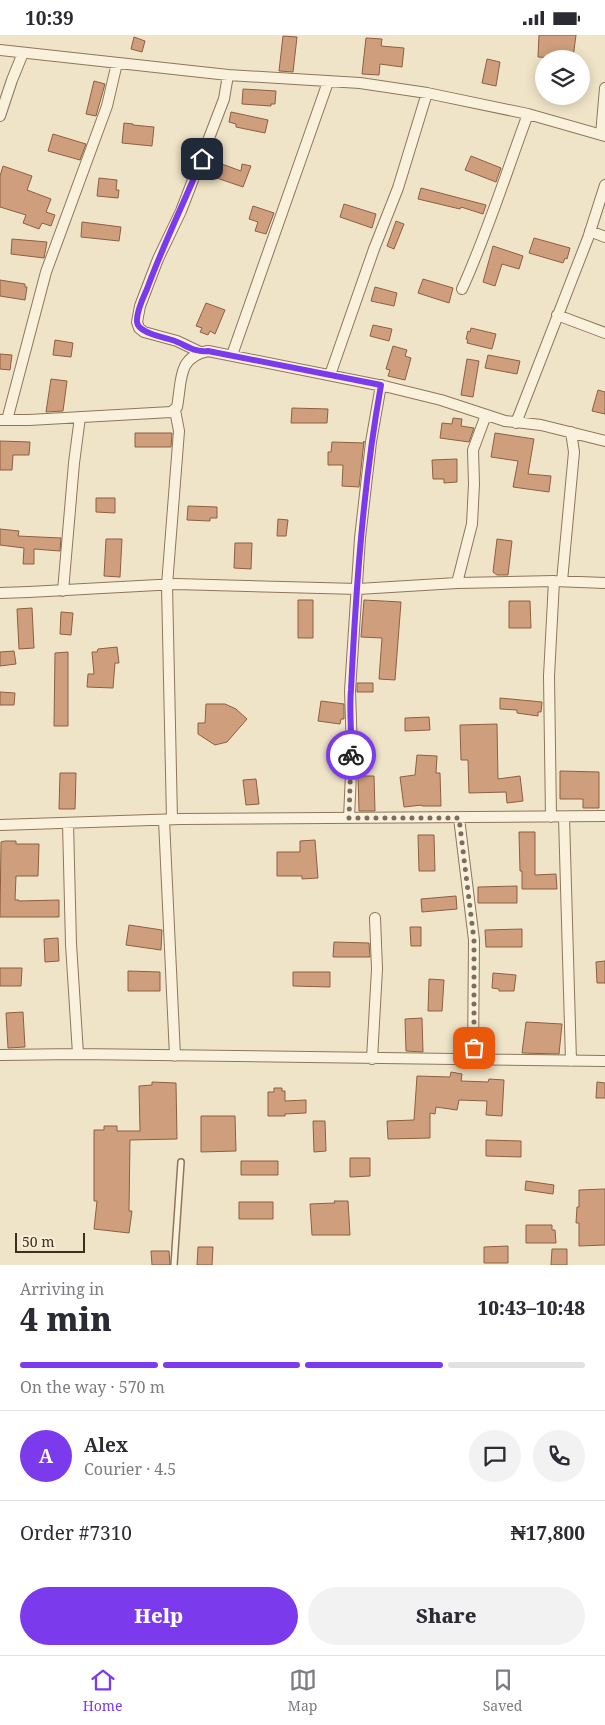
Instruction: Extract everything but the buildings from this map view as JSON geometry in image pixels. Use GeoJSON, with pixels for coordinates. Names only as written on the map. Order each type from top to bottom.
{"type":"FeatureCollection","features":[{"type":"Feature","properties":{"kind":"street"},"geometry":{"type":"LineString","coordinates":[[0,50],[228,75],[360,83],[427,93],[528,114],[603,135],[605,88]]}},
{"type":"Feature","properties":{"kind":"street"},"geometry":{"type":"LineString","coordinates":[[0,116],[23,53]]}},
{"type":"Feature","properties":{"kind":"street"},"geometry":{"type":"LineString","coordinates":[[117,63],[107,106],[46,272],[4,420],[162,413],[175,410]]}},
{"type":"Feature","properties":{"kind":"street"},"geometry":{"type":"LineString","coordinates":[[200,352],[177,341],[144,332],[139,328],[137,322],[140,306],[158,259],[181,211],[221,108],[228,75]]}},
{"type":"Feature","properties":{"kind":"street"},"geometry":{"type":"LineString","coordinates":[[232,355],[328,82]]}},
{"type":"Feature","properties":{"kind":"street"},"geometry":{"type":"LineString","coordinates":[[330,375],[374,249],[398,188],[427,93]]}},
{"type":"Feature","properties":{"kind":"street"},"geometry":{"type":"LineString","coordinates":[[462,289],[481,248],[528,114]]}},
{"type":"Feature","properties":{"kind":"street"},"geometry":{"type":"LineString","coordinates":[[516,423],[590,231],[605,185]]}},
{"type":"Feature","properties":{"kind":"street"},"geometry":{"type":"LineString","coordinates":[[590,231],[605,237]]}},
{"type":"Feature","properties":{"kind":"street"},"geometry":{"type":"LineString","coordinates":[[557,315],[605,333]]}},
{"type":"Feature","properties":{"kind":"street"},"geometry":{"type":"LineString","coordinates":[[175,1056],[168,820],[168,585],[179,431],[175,410],[184,365],[200,352],[208,351],[232,355],[381,385],[505,421],[541,425],[605,441]]}},
{"type":"Feature","properties":{"kind":"street"},"geometry":{"type":"LineString","coordinates":[[349,818],[352,751],[350,691],[360,538],[369,461],[381,385]]}},
{"type":"Feature","properties":{"kind":"street"},"geometry":{"type":"LineString","coordinates":[[457,583],[472,524],[473,449],[486,415]]}},
{"type":"Feature","properties":{"kind":"street"},"geometry":{"type":"LineString","coordinates":[[63,591],[80,417]]}},
{"type":"Feature","properties":{"kind":"street"},"geometry":{"type":"LineString","coordinates":[[551,817],[549,676],[558,581],[574,452],[571,432]]}},
{"type":"Feature","properties":{"kind":"street"},"geometry":{"type":"LineString","coordinates":[[0,593],[168,585],[358,589],[457,583],[558,581],[605,583]]}},
{"type":"Feature","properties":{"kind":"street"},"geometry":{"type":"LineString","coordinates":[[0,825],[168,820],[605,816]]}},
{"type":"Feature","properties":{"kind":"street"},"geometry":{"type":"LineString","coordinates":[[564,817],[571,1061]]}},
{"type":"Feature","properties":{"kind":"street"},"geometry":{"type":"LineString","coordinates":[[459,818],[474,940],[473,1061]]}},
{"type":"Feature","properties":{"kind":"street"},"geometry":{"type":"LineString","coordinates":[[68,823],[71,944],[78,1054]]}},
{"type":"Feature","properties":{"kind":"street"},"geometry":{"type":"LineString","coordinates":[[372,1059],[377,969],[375,918]]}},
{"type":"Feature","properties":{"kind":"street"},"geometry":{"type":"LineString","coordinates":[[0,1055],[78,1054],[473,1061],[605,1061]]}},
{"type":"Feature","properties":{"kind":"lane"},"geometry":{"type":"LineString","coordinates":[[174,1265],[181,1162]]}},
{"type":"Feature","properties":{"kind":"way so far"},"geometry":{"type":"LineString","coordinates":[[351,755],[349,818],[459,818],[468,874],[474,940],[474,1048]]}},
{"type":"Feature","properties":{"kind":"route"},"geometry":{"type":"LineString","coordinates":[[202,159],[181,211],[158,259],[140,306],[137,322],[139,328],[144,332],[177,341],[200,352],[208,351],[264,361],[381,385],[371,442],[360,538],[354,653],[350,691],[351,755]]}}]}
